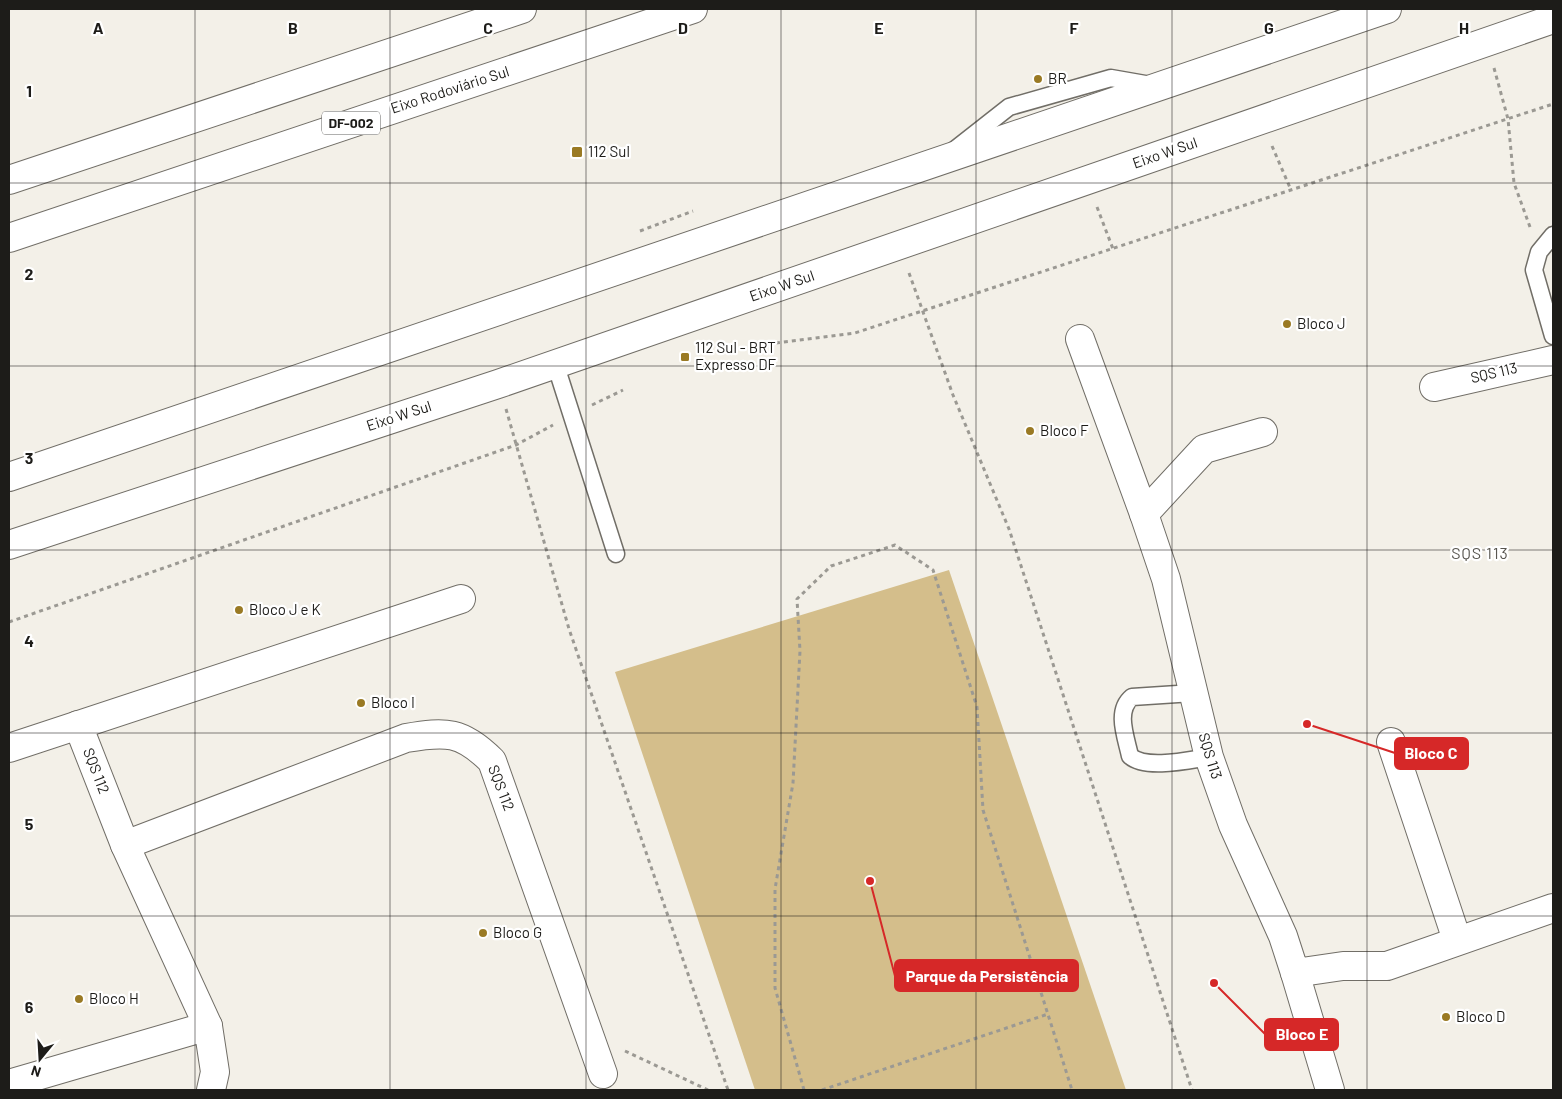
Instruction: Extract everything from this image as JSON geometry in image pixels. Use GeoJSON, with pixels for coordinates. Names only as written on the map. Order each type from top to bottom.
{"type":"FeatureCollection","features":[{"type":"Feature","properties":{"kind":"main road"},"geometry":{"type":"LineString","coordinates":[[9,180],[522,9]]}},
{"type":"Feature","properties":{"kind":"main road","name":"Eixo Rodoviário Sul"},"geometry":{"type":"LineString","coordinates":[[9,238],[693,9]]}},
{"type":"Feature","properties":{"kind":"main road"},"geometry":{"type":"LineString","coordinates":[[9,477],[1387,9]]}},
{"type":"Feature","properties":{"kind":"main road","name":"Eixo W Sul"},"geometry":{"type":"LineString","coordinates":[[9,545],[498,384],[1553,18]]}},
{"type":"Feature","properties":{"kind":"main road","name":"SQS 113"},"geometry":{"type":"LineString","coordinates":[[1080,340],[1166,579],[1209,757],[1233,825],[1283,936],[1296,973],[1330,1090]]}},
{"type":"Feature","properties":{"kind":"main road","name":"SQS 113"},"geometry":{"type":"LineString","coordinates":[[1434,387],[1553,360]]}},
{"type":"Feature","properties":{"kind":"main road"},"geometry":{"type":"LineString","coordinates":[[1144,514],[1204,449],[1263,432]]}},
{"type":"Feature","properties":{"kind":"main road"},"geometry":{"type":"LineString","coordinates":[[9,748],[461,599]]}},
{"type":"Feature","properties":{"kind":"main road","name":"SQS 112"},"geometry":{"type":"LineString","coordinates":[[78,725],[125,845],[208,1026],[215,1072],[211,1090]]}},
{"type":"Feature","properties":{"kind":"main road","name":"SQS 112"},"geometry":{"type":"LineString","coordinates":[[125,845],[406,738],[437,732],[459,737],[478,747],[492,761],[603,1074]]}},
{"type":"Feature","properties":{"kind":"main road"},"geometry":{"type":"LineString","coordinates":[[1390,742],[1457,940]]}},
{"type":"Feature","properties":{"kind":"main road"},"geometry":{"type":"LineString","coordinates":[[1296,973],[1343,966],[1387,966],[1553,908]]}},
{"type":"Feature","properties":{"kind":"main road"},"geometry":{"type":"LineString","coordinates":[[9,1084],[208,1026]]}},
{"type":"Feature","properties":{"kind":"lane"},"geometry":{"type":"LineString","coordinates":[[1553,234],[1539,252],[1534,270],[1553,336]]}},
{"type":"Feature","properties":{"kind":"lane"},"geometry":{"type":"LineString","coordinates":[[555,363],[616,554]]}},
{"type":"Feature","properties":{"kind":"lane"},"geometry":{"type":"LineString","coordinates":[[1193,693],[1132,697],[1126,702],[1122,712],[1130,756],[1136,761],[1149,764],[1209,757]]}},
{"type":"Feature","properties":{"kind":"path"},"geometry":{"type":"LineString","coordinates":[[1489,65],[1494,66],[1508,119],[1514,184],[1539,252]]}},
{"type":"Feature","properties":{"kind":"path"},"geometry":{"type":"LineString","coordinates":[[768,344],[856,332],[922,312],[1553,104]]}},
{"type":"Feature","properties":{"kind":"path"},"geometry":{"type":"LineString","coordinates":[[1263,148],[1281,142]]}},
{"type":"Feature","properties":{"kind":"path"},"geometry":{"type":"LineString","coordinates":[[1272,145],[1291,190]]}},
{"type":"Feature","properties":{"kind":"path"},"geometry":{"type":"LineString","coordinates":[[1088,210],[1106,204]]}},
{"type":"Feature","properties":{"kind":"path"},"geometry":{"type":"LineString","coordinates":[[1097,207],[1113,249]]}},
{"type":"Feature","properties":{"kind":"path"},"geometry":{"type":"LineString","coordinates":[[638,232],[693,211]]}},
{"type":"Feature","properties":{"kind":"path"},"geometry":{"type":"LineString","coordinates":[[916,270],[907,274],[953,395],[1008,529],[1192,1090]]}},
{"type":"Feature","properties":{"kind":"path"},"geometry":{"type":"LineString","coordinates":[[498,384],[569,629],[728,1090]]}},
{"type":"Feature","properties":{"kind":"path"},"geometry":{"type":"LineString","coordinates":[[9,622],[516,445]]}},
{"type":"Feature","properties":{"kind":"path"},"geometry":{"type":"LineString","coordinates":[[804,1090],[775,988],[775,889],[793,784],[800,651],[797,600],[831,566],[896,545],[933,570],[977,707],[983,810],[1072,1090]]}},
{"type":"Feature","properties":{"kind":"path"},"geometry":{"type":"LineString","coordinates":[[822,1090],[1048,1014]]}},
{"type":"Feature","properties":{"kind":"path"},"geometry":{"type":"LineString","coordinates":[[588,1033],[708,1090]]}},
{"type":"Feature","properties":{"kind":"shaded area"},"geometry":{"type":"Polygon","coordinates":[[[949,570],[1126,1090],[755,1090],[615,672],[949,570]]]}},
{"type":"Feature","properties":{"kind":"place","name":"BR"},"geometry":{"type":"Point","coordinates":[1038,79]}},
{"type":"Feature","properties":{"kind":"place","name":"112 Sul"},"geometry":{"type":"Point","coordinates":[577,152]}},
{"type":"Feature","properties":{"kind":"place","name":"Bloco J"},"geometry":{"type":"Point","coordinates":[1287,324]}},
{"type":"Feature","properties":{"kind":"place","name":"112 Sul - BRT Expresso DF"},"geometry":{"type":"Point","coordinates":[685,357]}},
{"type":"Feature","properties":{"kind":"place","name":"Bloco F"},"geometry":{"type":"Point","coordinates":[1030,431]}},
{"type":"Feature","properties":{"kind":"place","name":"Bloco J e K"},"geometry":{"type":"Point","coordinates":[239,610]}},
{"type":"Feature","properties":{"kind":"place","name":"Bloco I"},"geometry":{"type":"Point","coordinates":[361,703]}},
{"type":"Feature","properties":{"kind":"place","name":"Bloco C"},"geometry":{"type":"Point","coordinates":[1307,724]}},
{"type":"Feature","properties":{"kind":"place","name":"Parque da Persistência"},"geometry":{"type":"Point","coordinates":[870,881]}},
{"type":"Feature","properties":{"kind":"place","name":"Bloco G"},"geometry":{"type":"Point","coordinates":[483,933]}},
{"type":"Feature","properties":{"kind":"place","name":"Bloco E"},"geometry":{"type":"Point","coordinates":[1214,983]}},
{"type":"Feature","properties":{"kind":"place","name":"Bloco H"},"geometry":{"type":"Point","coordinates":[79,999]}},
{"type":"Feature","properties":{"kind":"place","name":"Bloco D"},"geometry":{"type":"Point","coordinates":[1446,1017]}},
{"type":"Feature","properties":{"kind":"district","name":"SQS 113"},"geometry":{"type":"Point","coordinates":[1480,553]}}]}
